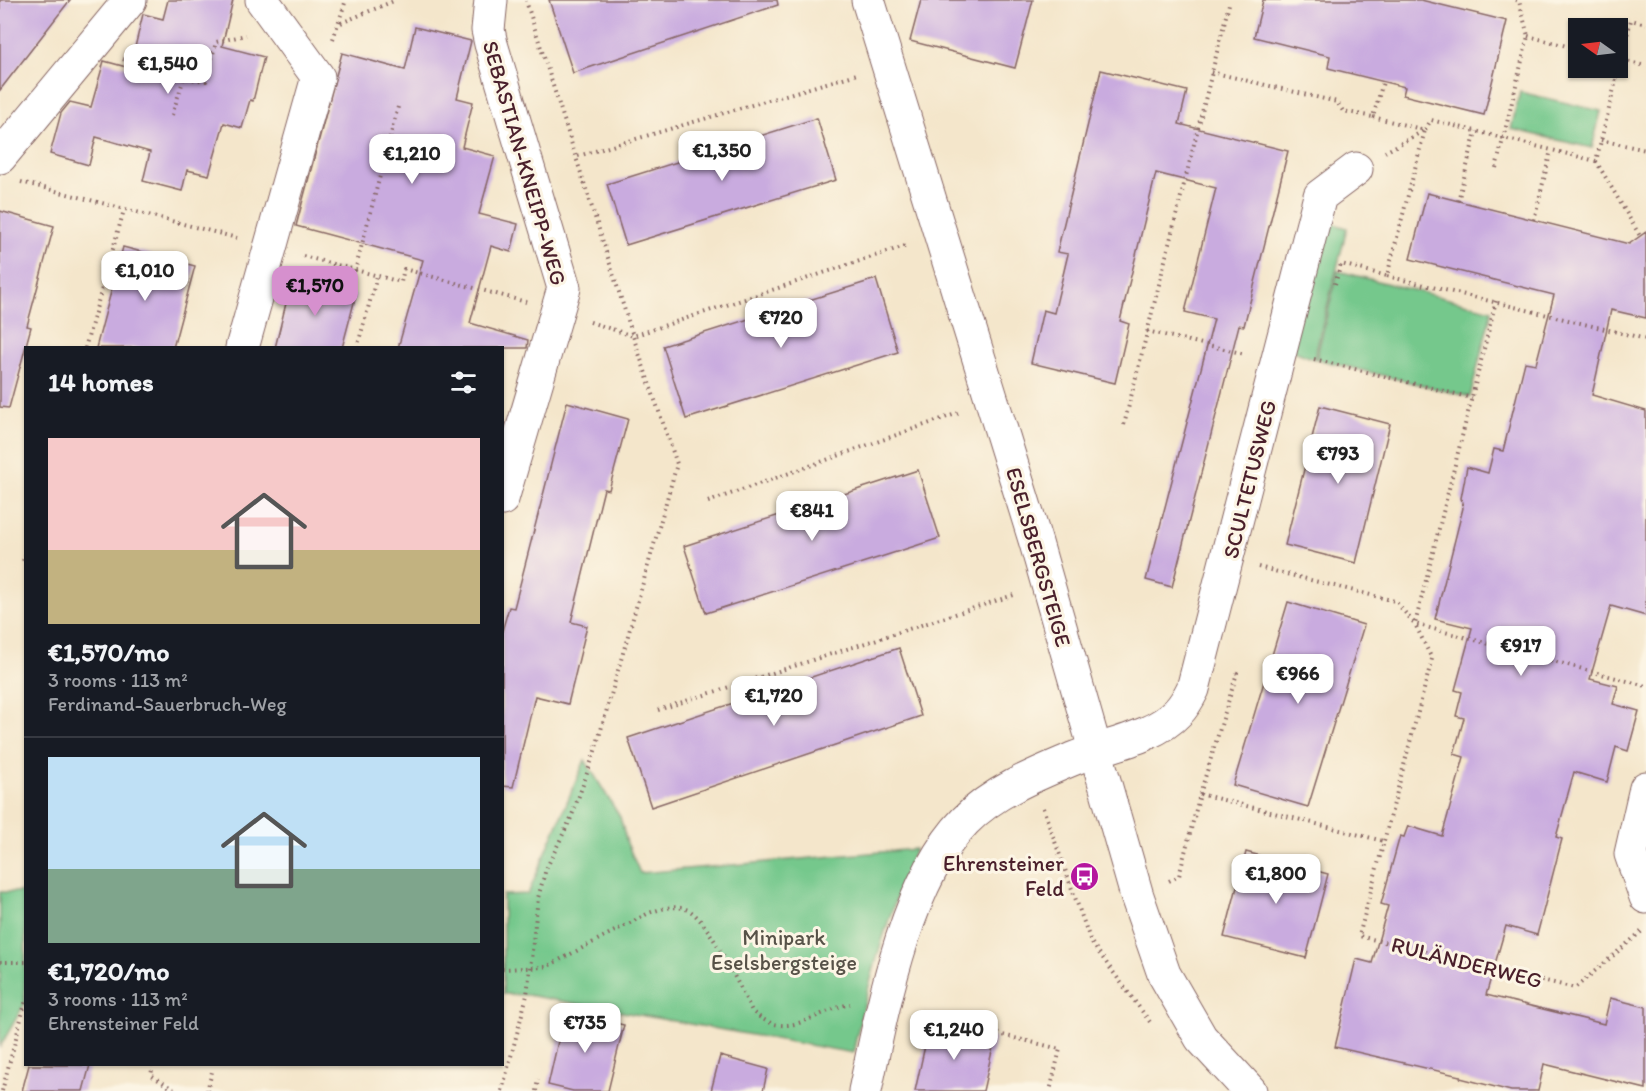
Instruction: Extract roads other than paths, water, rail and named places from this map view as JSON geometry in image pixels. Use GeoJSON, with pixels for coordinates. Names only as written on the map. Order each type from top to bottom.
{"type":"FeatureCollection","features":[{"type":"Feature","properties":{"kind":"street"},"geometry":{"type":"LineString","coordinates":[[6,168],[130,0]]}},
{"type":"Feature","properties":{"kind":"street"},"geometry":{"type":"LineString","coordinates":[[243,346],[318,77],[262,0]]}},
{"type":"Feature","properties":{"kind":"street","name":"SEBASTIAN-KNEIPP-WEG"},"geometry":{"type":"LineString","coordinates":[[492,0],[488,30],[491,44],[564,288],[504,492]]}},
{"type":"Feature","properties":{"kind":"street","name":"ESELSBERGSTEIGE"},"geometry":{"type":"LineString","coordinates":[[868,0],[1047,584],[1137,896],[1164,974],[1201,1038],[1250,1091]]}},
{"type":"Feature","properties":{"kind":"street","name":"SCULTETUSWEG"},"geometry":{"type":"LineString","coordinates":[[1095,750],[1149,731],[1178,713],[1194,689],[1320,196],[1356,169]]}},
{"type":"Feature","properties":{"kind":"street"},"geometry":{"type":"LineString","coordinates":[[865,1091],[896,956],[941,850],[966,820],[996,796],[1034,775],[1095,750]]}},
{"type":"Feature","properties":{"kind":"street"},"geometry":{"type":"LineString","coordinates":[[1646,788],[1631,854],[1646,897]]}},
{"type":"Feature","properties":{"kind":"place","name":"Ehrensteiner Feld"},"geometry":{"type":"Point","coordinates":[1085,876]}},
{"type":"Feature","properties":{"kind":"park label","name":"Minipark Eselsbergsteige"},"geometry":{"type":"Point","coordinates":[784,950]}}]}
